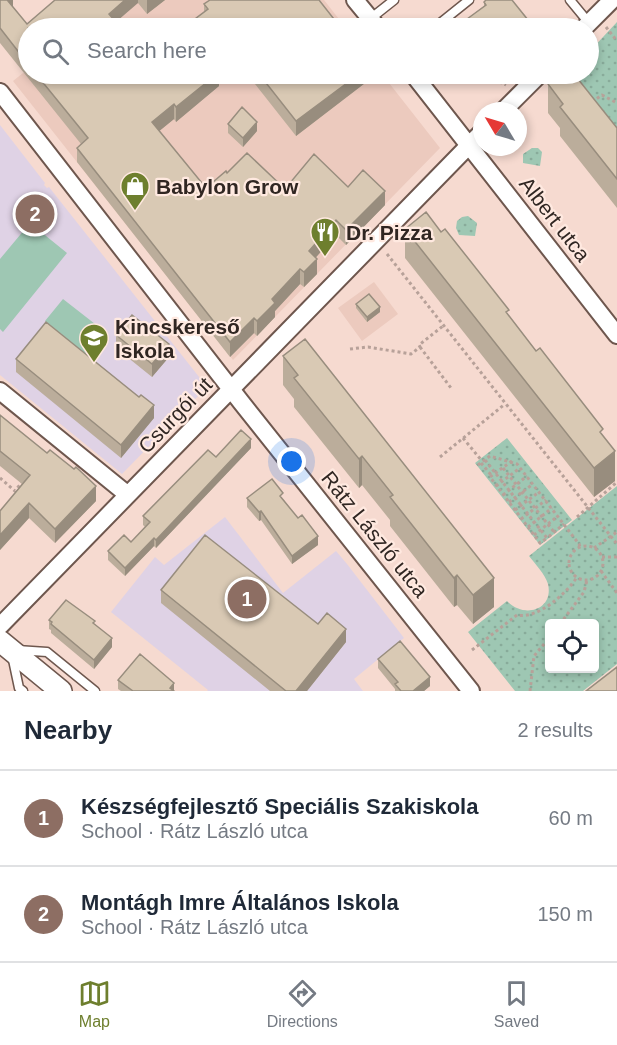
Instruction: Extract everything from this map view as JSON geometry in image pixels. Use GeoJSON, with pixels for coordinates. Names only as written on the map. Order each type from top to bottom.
{"type":"FeatureCollection","features":[{"type":"Feature","properties":{"kind":"street"},"geometry":{"type":"LineString","coordinates":[[355,0],[369,18]]}},
{"type":"Feature","properties":{"kind":"street"},"geometry":{"type":"LineString","coordinates":[[595,18],[612,0]]}},
{"type":"Feature","properties":{"kind":"street","name":"Albert utca"},"geometry":{"type":"LineString","coordinates":[[421,84],[617,335]]}},
{"type":"Feature","properties":{"kind":"street"},"geometry":{"type":"LineString","coordinates":[[512,102],[530,84]]}},
{"type":"Feature","properties":{"kind":"street","name":"Rátz László utca"},"geometry":{"type":"LineString","coordinates":[[0,92],[231,390],[471,691]]}},
{"type":"Feature","properties":{"kind":"street","name":"Csurgói út"},"geometry":{"type":"LineString","coordinates":[[0,626],[473,142]]}},
{"type":"Feature","properties":{"kind":"street"},"geometry":{"type":"LineString","coordinates":[[0,391],[128,495]]}},
{"type":"Feature","properties":{"kind":"street"},"geometry":{"type":"LineString","coordinates":[[5,645],[61,691]]}},
{"type":"Feature","properties":{"kind":"lane"},"geometry":{"type":"LineString","coordinates":[[379,18],[394,0]]}},
{"type":"Feature","properties":{"kind":"lane"},"geometry":{"type":"LineString","coordinates":[[446,18],[469,0]]}},
{"type":"Feature","properties":{"kind":"lane"},"geometry":{"type":"LineString","coordinates":[[570,0],[582,18]]}},
{"type":"Feature","properties":{"kind":"lane"},"geometry":{"type":"LineString","coordinates":[[23,691],[19,688],[5,645],[47,652],[95,691]]}},
{"type":"Feature","properties":{"kind":"path"},"geometry":{"type":"LineString","coordinates":[[585,96],[591,103],[602,95],[617,103]]}},
{"type":"Feature","properties":{"kind":"path"},"geometry":{"type":"LineString","coordinates":[[376,241],[617,544]]}},
{"type":"Feature","properties":{"kind":"path"},"geometry":{"type":"LineString","coordinates":[[350,349],[368,347],[411,354],[444,326]]}},
{"type":"Feature","properties":{"kind":"path"},"geometry":{"type":"LineString","coordinates":[[420,347],[451,388]]}},
{"type":"Feature","properties":{"kind":"path"},"geometry":{"type":"LineString","coordinates":[[440,457],[505,404]]}},
{"type":"Feature","properties":{"kind":"path"},"geometry":{"type":"LineString","coordinates":[[463,438],[540,543],[564,524]]}},
{"type":"Feature","properties":{"kind":"path"},"geometry":{"type":"LineString","coordinates":[[482,462],[490,456],[512,461],[527,476],[580,547]]}},
{"type":"Feature","properties":{"kind":"path"},"geometry":{"type":"LineString","coordinates":[[492,476],[512,461]]}},
{"type":"Feature","properties":{"kind":"path"},"geometry":{"type":"LineString","coordinates":[[482,462],[503,481],[547,537]]}},
{"type":"Feature","properties":{"kind":"path"},"geometry":{"type":"LineString","coordinates":[[503,468],[554,532]]}},
{"type":"Feature","properties":{"kind":"path"},"geometry":{"type":"LineString","coordinates":[[496,486],[520,468]]}},
{"type":"Feature","properties":{"kind":"path"},"geometry":{"type":"LineString","coordinates":[[0,478],[15,490],[28,475]]}},
{"type":"Feature","properties":{"kind":"path"},"geometry":{"type":"LineString","coordinates":[[503,495],[527,476]]}},
{"type":"Feature","properties":{"kind":"path"},"geometry":{"type":"LineString","coordinates":[[577,516],[617,482]]}},
{"type":"Feature","properties":{"kind":"path"},"geometry":{"type":"LineString","coordinates":[[509,502],[533,484]]}},
{"type":"Feature","properties":{"kind":"path"},"geometry":{"type":"LineString","coordinates":[[515,510],[539,492]]}},
{"type":"Feature","properties":{"kind":"path"},"geometry":{"type":"LineString","coordinates":[[521,519],[546,501]]}},
{"type":"Feature","properties":{"kind":"path"},"geometry":{"type":"LineString","coordinates":[[528,527],[552,508]]}},
{"type":"Feature","properties":{"kind":"path"},"geometry":{"type":"LineString","coordinates":[[534,535],[558,516]]}},
{"type":"Feature","properties":{"kind":"path"},"geometry":{"type":"LineString","coordinates":[[594,548],[617,532]]}},
{"type":"Feature","properties":{"kind":"path"},"geometry":{"type":"LineString","coordinates":[[601,571],[592,579],[577,577],[572,572],[570,558],[580,547],[594,548],[602,557],[601,571],[617,593]]}},
{"type":"Feature","properties":{"kind":"path"},"geometry":{"type":"LineString","coordinates":[[602,557],[617,557]]}},
{"type":"Feature","properties":{"kind":"path"},"geometry":{"type":"LineString","coordinates":[[472,650],[517,615],[537,614],[572,585],[577,577]]}},
{"type":"Feature","properties":{"kind":"path"},"geometry":{"type":"LineString","coordinates":[[564,619],[584,592],[587,580]]}},
{"type":"Feature","properties":{"kind":"path"},"geometry":{"type":"LineString","coordinates":[[530,691],[534,656],[545,641]]}},
{"type":"Feature","properties":{"kind":"shaded area"},"geometry":{"type":"Polygon","coordinates":[[[108,0],[324,0],[338,18],[88,18],[108,0]]]}},
{"type":"Feature","properties":{"kind":"shaded area"},"geometry":{"type":"Polygon","coordinates":[[[18,77],[18,84],[390,84],[440,148],[233,360],[13,81],[18,77]]]}},
{"type":"Feature","properties":{"kind":"shaded area","name":"Kincskereső Iskola"},"geometry":{"type":"Polygon","coordinates":[[[0,125],[45,183],[44,185],[49,187],[207,387],[122,474],[0,375],[0,125]]]}},
{"type":"Feature","properties":{"kind":"shaded area"},"geometry":{"type":"Polygon","coordinates":[[[374,282],[398,314],[362,341],[338,308],[374,282]]]}},
{"type":"Feature","properties":{"kind":"shaded area"},"geometry":{"type":"Polygon","coordinates":[[[225,517],[283,593],[336,551],[347,564],[404,638],[354,679],[363,691],[207,691],[111,612],[155,557],[164,565],[225,517]]]}},
{"type":"Feature","properties":{"kind":"green space"},"geometry":{"type":"Polygon","coordinates":[[[617,22],[617,128],[582,84],[599,84],[599,41],[617,22]]]}},
{"type":"Feature","properties":{"kind":"green space"},"geometry":{"type":"Polygon","coordinates":[[[538,148],[542,152],[540,166],[523,163],[523,156],[527,156],[527,151],[538,148]]]}},
{"type":"Feature","properties":{"kind":"green space"},"geometry":{"type":"Polygon","coordinates":[[[468,216],[477,223],[475,236],[459,235],[456,228],[457,221],[468,216]]]}},
{"type":"Feature","properties":{"kind":"green space"},"geometry":{"type":"Polygon","coordinates":[[[30,223],[67,253],[3,332],[0,329],[0,259],[30,223]]]}},
{"type":"Feature","properties":{"kind":"green space"},"geometry":{"type":"Polygon","coordinates":[[[63,299],[104,331],[85,354],[45,321],[63,299]]]}},
{"type":"Feature","properties":{"kind":"green space"},"geometry":{"type":"Polygon","coordinates":[[[507,438],[572,520],[540,545],[475,463],[507,438]]]}},
{"type":"Feature","properties":{"kind":"green space"},"geometry":{"type":"Polygon","coordinates":[[[617,486],[617,664],[583,691],[515,691],[468,632],[507,601],[521,610],[536,609],[542,606],[549,593],[547,580],[529,556],[617,486]]]}},
{"type":"Feature","properties":{"kind":"building"},"geometry":{"type":"Polygon","coordinates":[[[0,0],[10,0],[8,1],[22,18],[18,18],[18,51],[0,28],[0,0]]]}},
{"type":"Feature","properties":{"kind":"building"},"geometry":{"type":"Polygon","coordinates":[[[55,0],[125,0],[109,14],[112,18],[34,18],[55,0]]]}},
{"type":"Feature","properties":{"kind":"building"},"geometry":{"type":"Polygon","coordinates":[[[210,0],[319,0],[333,18],[196,18],[208,9],[204,4],[210,0]]]}},
{"type":"Feature","properties":{"kind":"building"},"geometry":{"type":"Polygon","coordinates":[[[486,0],[512,0],[526,18],[468,18],[486,5],[484,2],[486,0]]]}},
{"type":"Feature","properties":{"kind":"building"},"geometry":{"type":"Polygon","coordinates":[[[44,84],[205,84],[176,107],[174,104],[152,122],[206,188],[226,171],[227,173],[247,153],[285,189],[314,154],[348,187],[363,170],[385,191],[346,230],[336,220],[309,251],[317,259],[304,272],[300,269],[272,299],[275,303],[257,321],[254,318],[230,342],[77,148],[88,138],[44,84]]]}},
{"type":"Feature","properties":{"kind":"building"},"geometry":{"type":"Polygon","coordinates":[[[267,84],[346,84],[296,121],[267,84]]]}},
{"type":"Feature","properties":{"kind":"building"},"geometry":{"type":"Polygon","coordinates":[[[548,84],[582,84],[617,128],[617,179],[560,107],[563,104],[548,84]]]}},
{"type":"Feature","properties":{"kind":"building"},"geometry":{"type":"Polygon","coordinates":[[[242,107],[257,122],[243,138],[228,124],[242,107]]]}},
{"type":"Feature","properties":{"kind":"building"},"geometry":{"type":"Polygon","coordinates":[[[426,212],[441,232],[445,229],[509,310],[506,312],[536,351],[540,348],[603,429],[600,432],[615,451],[594,468],[405,229],[426,212]]]}},
{"type":"Feature","properties":{"kind":"building"},"geometry":{"type":"Polygon","coordinates":[[[369,294],[380,307],[367,317],[356,304],[369,294]]]}},
{"type":"Feature","properties":{"kind":"building"},"geometry":{"type":"Polygon","coordinates":[[[132,315],[169,344],[152,364],[116,335],[132,315]]]}},
{"type":"Feature","properties":{"kind":"building"},"geometry":{"type":"Polygon","coordinates":[[[46,322],[139,397],[141,395],[154,405],[121,445],[16,359],[46,322]]]}},
{"type":"Feature","properties":{"kind":"building"},"geometry":{"type":"Polygon","coordinates":[[[305,339],[494,578],[473,595],[457,575],[454,578],[390,497],[393,495],[362,456],[359,459],[294,378],[298,375],[283,356],[305,339]]]}},
{"type":"Feature","properties":{"kind":"building"},"geometry":{"type":"Polygon","coordinates":[[[0,415],[47,453],[50,450],[74,469],[76,467],[96,486],[55,529],[29,503],[0,535],[0,511],[30,475],[0,451],[0,415]]]}},
{"type":"Feature","properties":{"kind":"building"},"geometry":{"type":"Polygon","coordinates":[[[241,430],[251,439],[156,540],[154,538],[125,568],[108,551],[124,535],[131,542],[150,522],[143,516],[208,450],[216,457],[241,430]]]}},
{"type":"Feature","properties":{"kind":"building"},"geometry":{"type":"Polygon","coordinates":[[[272,479],[283,493],[280,496],[298,518],[302,515],[318,536],[292,556],[261,511],[259,512],[247,498],[272,479]]]}},
{"type":"Feature","properties":{"kind":"building"},"geometry":{"type":"Polygon","coordinates":[[[205,535],[318,624],[327,613],[346,629],[296,691],[286,691],[161,590],[205,535]]]}},
{"type":"Feature","properties":{"kind":"building"},"geometry":{"type":"Polygon","coordinates":[[[66,600],[95,621],[93,623],[112,638],[94,660],[49,620],[66,600]]]}},
{"type":"Feature","properties":{"kind":"building"},"geometry":{"type":"Polygon","coordinates":[[[400,641],[430,677],[413,691],[401,691],[395,684],[398,682],[378,659],[400,641]]]}},
{"type":"Feature","properties":{"kind":"building"},"geometry":{"type":"Polygon","coordinates":[[[140,654],[174,683],[170,688],[174,691],[133,691],[118,680],[140,654]]]}},
{"type":"Feature","properties":{"kind":"building"},"geometry":{"type":"Polygon","coordinates":[[[617,667],[617,691],[586,691],[617,667]]]}},
{"type":"Feature","properties":{"kind":"place","name":"Babylon Grow"},"geometry":{"type":"Point","coordinates":[135,212]}},
{"type":"Feature","properties":{"kind":"place","name":"Montágh Imre Általános Iskola"},"geometry":{"type":"Point","coordinates":[35,214]}},
{"type":"Feature","properties":{"kind":"place","name":"Dr. Pizza"},"geometry":{"type":"Point","coordinates":[325,258]}},
{"type":"Feature","properties":{"kind":"place","name":"Kincskereső Iskola"},"geometry":{"type":"Point","coordinates":[94,364]}},
{"type":"Feature","properties":{"kind":"place","name":"Készségfejlesztő Speciális Szakiskola"},"geometry":{"type":"Point","coordinates":[247,599]}}]}
